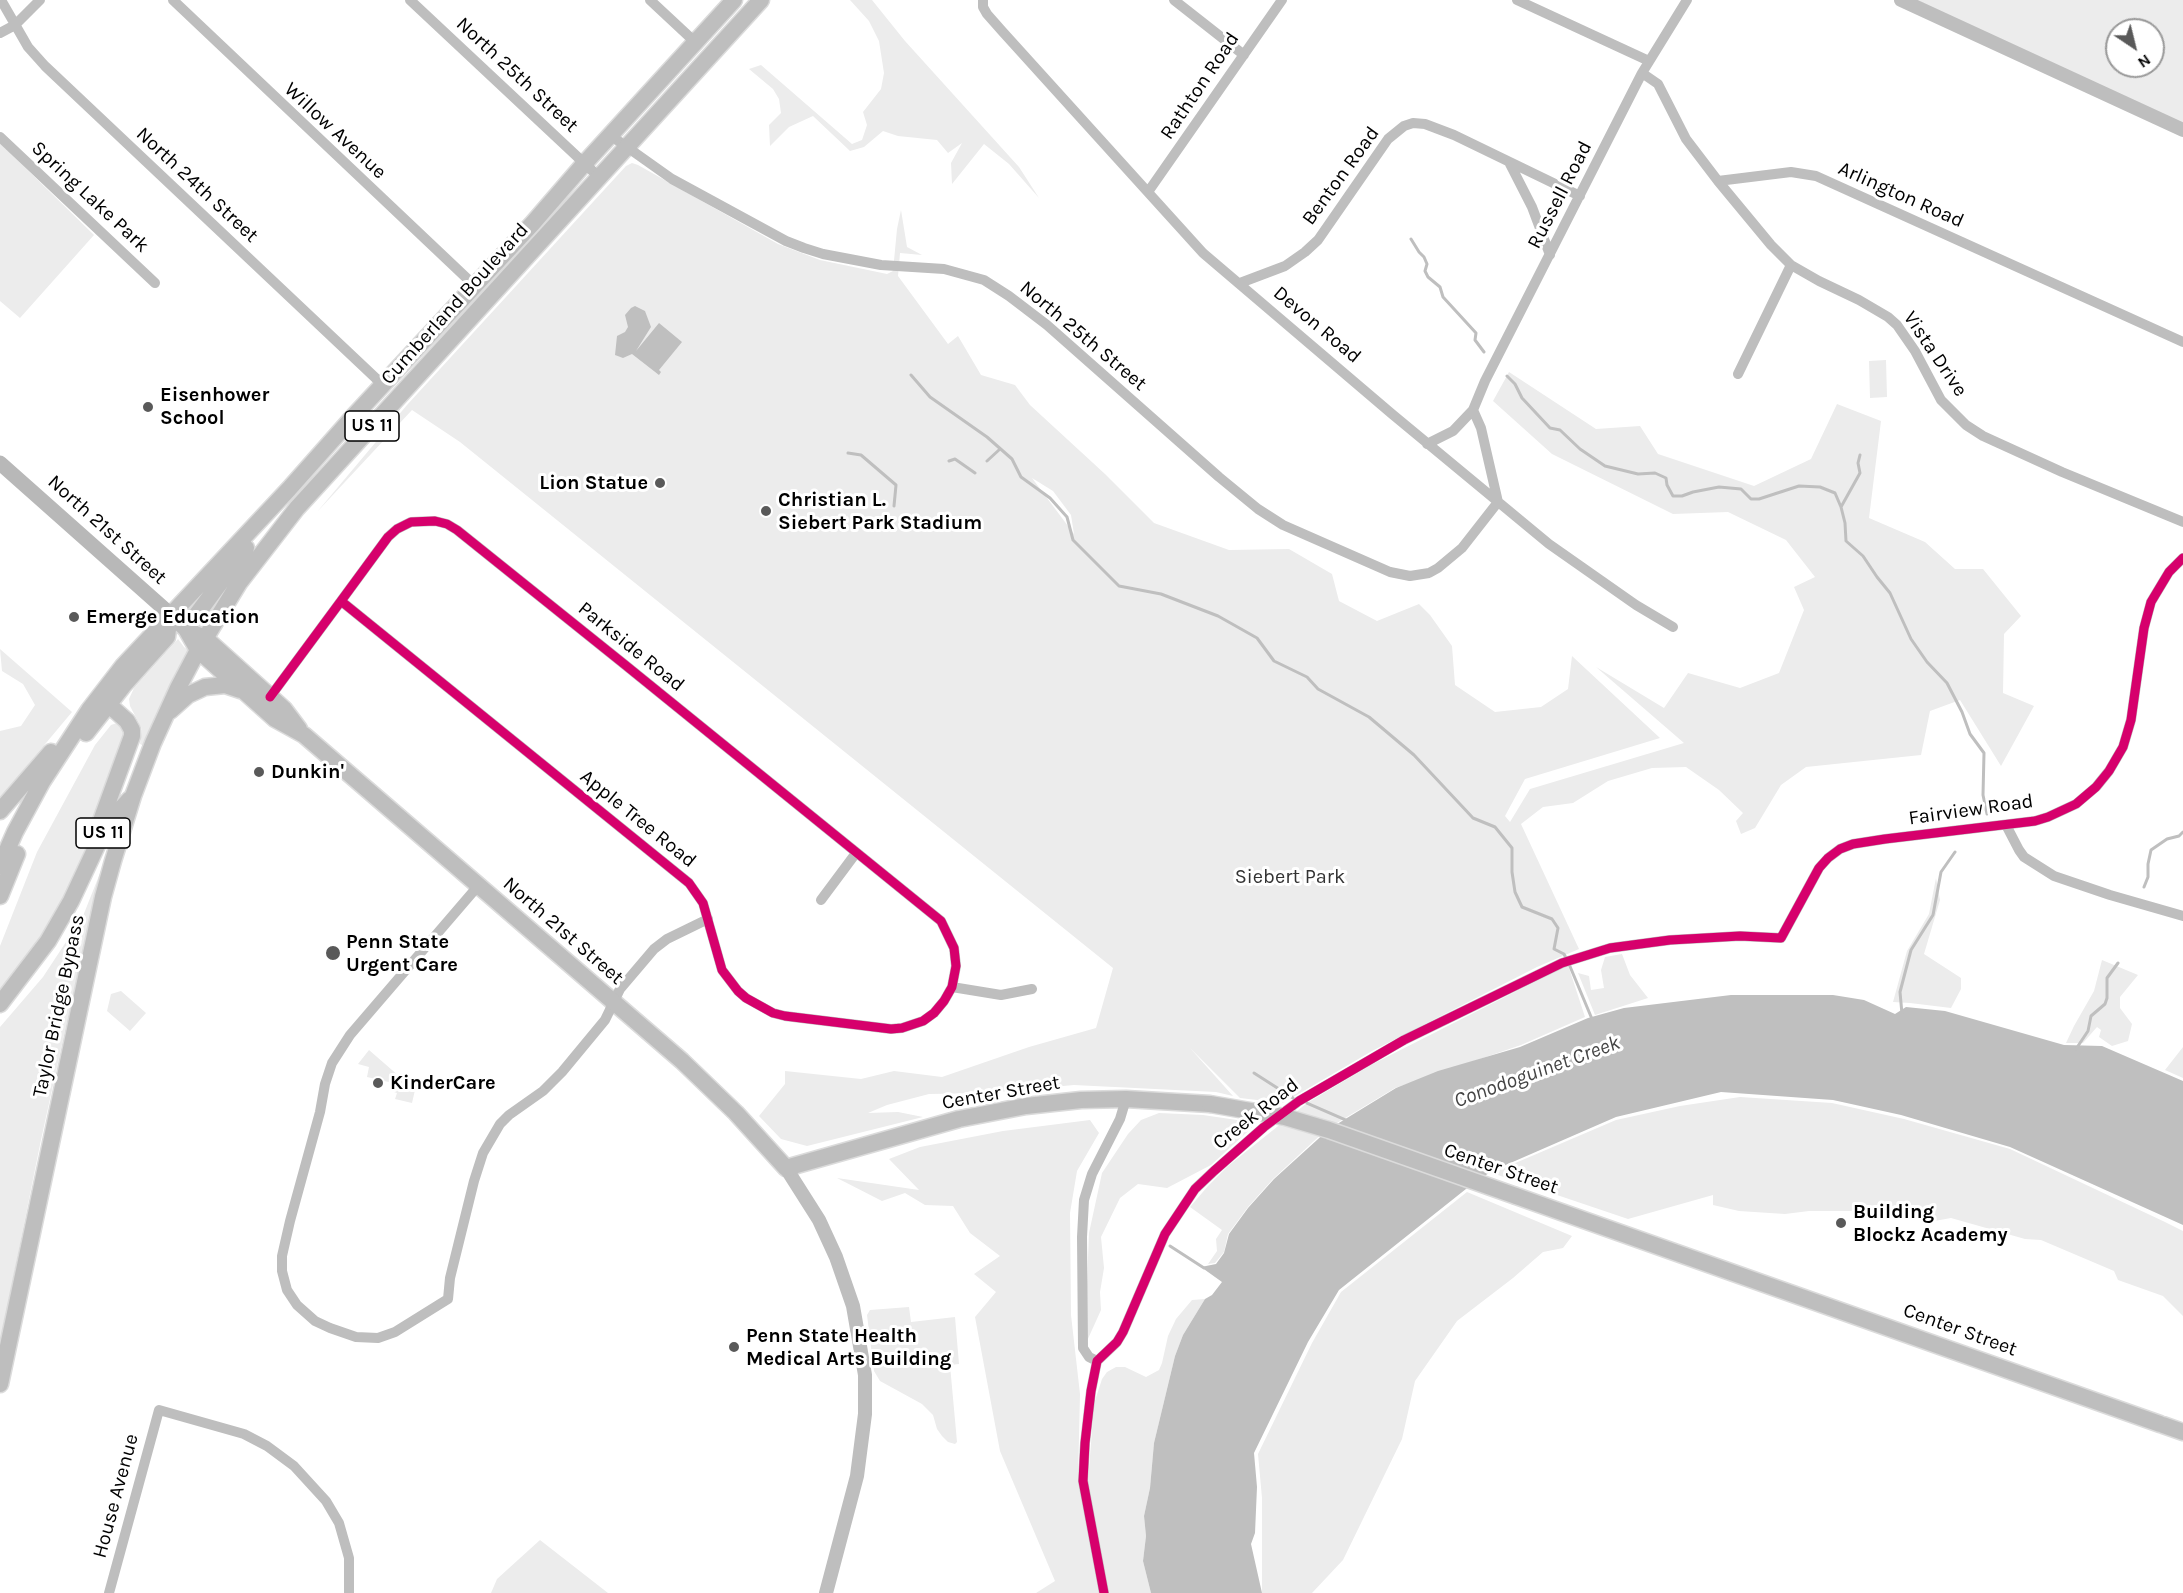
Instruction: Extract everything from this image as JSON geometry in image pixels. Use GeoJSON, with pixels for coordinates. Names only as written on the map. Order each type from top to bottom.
{"type":"FeatureCollection","features":[{"type":"Feature","properties":{"kind":"main road","name":"Cumberland Boulevard"},"geometry":{"type":"LineString","coordinates":[[170,614],[289,489],[533,224],[610,135],[734,0]]}},
{"type":"Feature","properties":{"kind":"main road","name":"Cumberland Boulevard"},"geometry":{"type":"LineString","coordinates":[[202,644],[239,583],[291,516],[334,466],[761,0]]}},
{"type":"Feature","properties":{"kind":"main road"},"geometry":{"type":"LineString","coordinates":[[480,309],[487,287],[521,248],[533,224]]}},
{"type":"Feature","properties":{"kind":"main road","name":"North 21st Street"},"geometry":{"type":"LineString","coordinates":[[1,467],[170,614],[202,644],[246,693],[275,718],[304,735],[613,1002],[716,1094],[786,1168]]}},
{"type":"Feature","properties":{"kind":"main road"},"geometry":{"type":"LineString","coordinates":[[186,629],[289,489]]}},
{"type":"Feature","properties":{"kind":"main road","name":"US 11"},"geometry":{"type":"LineString","coordinates":[[0,812],[107,696],[170,614]]}},
{"type":"Feature","properties":{"kind":"main road","name":"North 21st Street"},"geometry":{"type":"LineString","coordinates":[[202,644],[284,709],[304,735]]}},
{"type":"Feature","properties":{"kind":"main road","name":"Taylor Bridge Bypass"},"geometry":{"type":"LineString","coordinates":[[0,1384],[103,897],[133,796],[165,716],[202,644]]}},
{"type":"Feature","properties":{"kind":"main road"},"geometry":{"type":"LineString","coordinates":[[165,716],[188,696],[205,687],[225,685],[246,693]]}},
{"type":"Feature","properties":{"kind":"main road"},"geometry":{"type":"LineString","coordinates":[[0,866],[42,782],[73,734],[107,696]]}},
{"type":"Feature","properties":{"kind":"main road"},"geometry":{"type":"LineString","coordinates":[[84,876],[104,808],[132,736],[132,730],[127,721],[107,696]]}},
{"type":"Feature","properties":{"kind":"main road"},"geometry":{"type":"LineString","coordinates":[[0,896],[42,804],[107,696]]}},
{"type":"Feature","properties":{"kind":"main road","name":"US 11"},"geometry":{"type":"LineString","coordinates":[[0,1004],[48,941],[84,876],[107,824],[133,796]]}},
{"type":"Feature","properties":{"kind":"main road","name":"Center Street"},"geometry":{"type":"LineString","coordinates":[[786,1168],[948,1122],[992,1112],[1061,1102],[1126,1099],[1210,1104],[1285,1117],[1318,1126],[2183,1431]]}},
{"type":"Feature","properties":{"kind":"street","name":"North 24th Street"},"geometry":{"type":"LineString","coordinates":[[1,0],[28,47],[45,66],[383,385]]}},
{"type":"Feature","properties":{"kind":"street"},"geometry":{"type":"LineString","coordinates":[[0,33],[15,25],[40,0]]}},
{"type":"Feature","properties":{"kind":"street","name":"Willow Avenue"},"geometry":{"type":"LineString","coordinates":[[172,0],[475,286]]}},
{"type":"Feature","properties":{"kind":"street","name":"North 25th Street"},"geometry":{"type":"LineString","coordinates":[[410,0],[599,177]]}},
{"type":"Feature","properties":{"kind":"street"},"geometry":{"type":"LineString","coordinates":[[650,0],[695,42]]}},
{"type":"Feature","properties":{"kind":"street"},"geometry":{"type":"LineString","coordinates":[[1174,0],[1244,55]]}},
{"type":"Feature","properties":{"kind":"street","name":"Rathton Road"},"geometry":{"type":"LineString","coordinates":[[1148,192],[1282,0]]}},
{"type":"Feature","properties":{"kind":"street"},"geometry":{"type":"LineString","coordinates":[[1517,0],[1649,61]]}},
{"type":"Feature","properties":{"kind":"street","name":"Russell Road"},"geometry":{"type":"LineString","coordinates":[[1427,444],[1453,430],[1473,410],[1485,381],[1642,73],[1687,0]]}},
{"type":"Feature","properties":{"kind":"street"},"geometry":{"type":"LineString","coordinates":[[1901,0],[2183,130]]}},
{"type":"Feature","properties":{"kind":"street","name":"Devon Road"},"geometry":{"type":"LineString","coordinates":[[982,2],[987,14],[1203,253],[1427,444],[1549,544],[1636,605],[1673,627]]}},
{"type":"Feature","properties":{"kind":"street"},"geometry":{"type":"LineString","coordinates":[[1642,73],[1658,84],[1686,139],[1718,181]]}},
{"type":"Feature","properties":{"kind":"street","name":"Benton Road"},"geometry":{"type":"LineString","coordinates":[[1240,283],[1285,266],[1305,252],[1324,231],[1388,138],[1404,126],[1413,123],[1439,128],[1580,196]]}},
{"type":"Feature","properties":{"kind":"street","name":"North 25th Street"},"geometry":{"type":"LineString","coordinates":[[610,135],[672,179],[786,242],[822,254],[881,265],[944,269],[984,280],[1047,325],[1258,509],[1283,525],[1390,572],[1410,576],[1429,573],[1438,568],[1461,548],[1498,502]]}},
{"type":"Feature","properties":{"kind":"street","name":"Spring Lake Park"},"geometry":{"type":"LineString","coordinates":[[0,137],[155,283]]}},
{"type":"Feature","properties":{"kind":"street"},"geometry":{"type":"LineString","coordinates":[[1509,162],[1532,207],[1550,255]]}},
{"type":"Feature","properties":{"kind":"street","name":"Arlington Road"},"geometry":{"type":"LineString","coordinates":[[1718,181],[1791,172],[1816,176],[2183,342]]}},
{"type":"Feature","properties":{"kind":"street","name":"Vista Drive"},"geometry":{"type":"LineString","coordinates":[[1718,181],[1771,245],[1791,265],[1888,317],[1910,343],[1941,400],[1966,425],[1983,436],[2062,472],[2183,522]]}},
{"type":"Feature","properties":{"kind":"street"},"geometry":{"type":"LineString","coordinates":[[1738,374],[1791,265]]}},
{"type":"Feature","properties":{"kind":"street"},"geometry":{"type":"LineString","coordinates":[[1473,410],[1481,428],[1498,502]]}},
{"type":"Feature","properties":{"kind":"street","name":"Parkside Road"},"geometry":{"type":"LineString","coordinates":[[270,697],[388,537],[411,522],[423,520],[447,524],[941,921],[955,954],[956,966],[952,987]]}},
{"type":"Feature","properties":{"kind":"street","name":"Fairview Road"},"geometry":{"type":"LineString","coordinates":[[1749,936],[1781,938],[1819,867],[1840,849],[1853,844],[1885,839],[2035,821],[2062,811],[2084,798],[2109,771],[2123,747],[2130,729],[2144,628],[2151,602],[2164,579],[2183,558]]}},
{"type":"Feature","properties":{"kind":"street","name":"Apple Tree Road"},"geometry":{"type":"LineString","coordinates":[[340,601],[681,875],[696,892],[708,919],[717,959],[728,980],[746,998],[773,1013],[870,1027],[902,1028],[923,1021],[934,1013],[952,987]]}},
{"type":"Feature","properties":{"kind":"street"},"geometry":{"type":"LineString","coordinates":[[2006,825],[2024,857],[2054,876],[2183,916]]}},
{"type":"Feature","properties":{"kind":"street"},"geometry":{"type":"LineString","coordinates":[[821,900],[856,853]]}},
{"type":"Feature","properties":{"kind":"street"},"geometry":{"type":"LineString","coordinates":[[478,886],[350,1035],[332,1063],[325,1084],[320,1112],[282,1257],[284,1282],[297,1305],[315,1321],[356,1336],[378,1338],[395,1332],[448,1299],[450,1278],[466,1212],[483,1153],[493,1134],[508,1115],[543,1091],[562,1072],[605,1020],[620,989],[654,949],[667,939],[708,919]]}},
{"type":"Feature","properties":{"kind":"street","name":"Creek Road"},"geometry":{"type":"LineString","coordinates":[[1097,1361],[1117,1342],[1123,1332],[1165,1234],[1195,1189],[1264,1127],[1299,1101],[1437,1023],[1575,958],[1610,948],[1670,940],[1749,936]]}},
{"type":"Feature","properties":{"kind":"street"},"geometry":{"type":"LineString","coordinates":[[952,987],[1001,995],[1032,989]]}},
{"type":"Feature","properties":{"kind":"street"},"geometry":{"type":"LineString","coordinates":[[1104,1593],[1083,1481],[1091,1391],[1097,1361],[1089,1357],[1083,1348],[1082,1237],[1084,1200],[1092,1174],[1120,1119],[1126,1099]]}},
{"type":"Feature","properties":{"kind":"street"},"geometry":{"type":"LineString","coordinates":[[786,1168],[814,1211],[836,1257],[853,1306],[864,1375],[865,1414],[857,1476],[826,1593]]}},
{"type":"Feature","properties":{"kind":"street","name":"House Avenue"},"geometry":{"type":"LineString","coordinates":[[109,1593],[159,1410],[244,1434],[267,1446],[294,1466],[326,1501],[339,1523],[349,1558],[349,1593]]}},
{"type":"Feature","properties":{"kind":"green space"},"geometry":{"type":"Polygon","coordinates":[[[850,0],[872,0],[905,41],[1019,167],[1039,198],[1009,164],[984,144],[952,184],[951,163],[962,143],[948,153],[937,140],[898,136],[883,131],[864,147],[850,151],[813,116],[789,127],[770,146],[769,125],[781,113],[779,99],[773,89],[749,69],[761,65],[852,144],[862,140],[867,125],[863,112],[881,89],[884,73],[879,41],[869,21],[850,0]]]}},
{"type":"Feature","properties":{"kind":"green space"},"geometry":{"type":"Polygon","coordinates":[[[1907,0],[2183,0],[2183,127],[1907,0]]]}},
{"type":"Feature","properties":{"kind":"green space"},"geometry":{"type":"Polygon","coordinates":[[[0,143],[94,235],[20,318],[0,301],[0,143]]]}},
{"type":"Feature","properties":{"kind":"green space","name":"Siebert Park"},"geometry":{"type":"Polygon","coordinates":[[[632,163],[638,165],[778,244],[820,260],[887,274],[893,271],[901,210],[907,247],[922,255],[900,253],[898,276],[948,344],[958,336],[981,375],[1015,385],[1030,405],[1154,523],[1229,550],[1289,549],[1332,574],[1339,601],[1377,621],[1419,604],[1430,615],[1452,646],[1455,685],[1495,712],[1541,707],[1568,689],[1572,656],[1660,738],[1525,779],[1505,816],[1510,822],[1530,789],[1684,743],[1596,667],[1664,708],[1688,673],[1740,688],[1779,673],[1804,610],[1794,587],[1815,577],[1786,540],[1728,512],[1673,514],[1552,454],[1493,401],[1509,372],[1596,429],[1640,426],[1658,454],[1754,486],[1811,459],[1837,404],[1881,421],[1869,518],[1925,542],[1955,569],[1983,569],[2021,616],[2004,634],[2003,693],[2034,706],[2001,766],[1960,700],[1930,711],[1921,755],[1806,767],[1781,785],[1755,828],[1741,834],[1736,821],[1743,813],[1719,790],[1686,767],[1652,768],[1608,781],[1573,803],[1543,807],[1521,824],[1579,949],[1537,967],[1372,1051],[1283,1103],[1240,1098],[1190,1048],[1233,1096],[1216,1092],[1074,1085],[986,1093],[929,1094],[887,1105],[868,1113],[898,1112],[923,1117],[807,1146],[781,1139],[759,1116],[785,1084],[785,1071],[861,1079],[894,1071],[942,1077],[1029,1047],[1096,1028],[1113,968],[460,442],[412,410],[317,512],[407,405],[626,166],[632,163]],[[1032,478],[1074,534],[1071,515],[1053,491],[1032,478]]]}},
{"type":"Feature","properties":{"kind":"green space"},"geometry":{"type":"Polygon","coordinates":[[[1886,360],[1887,397],[1870,398],[1869,361],[1886,360]]]}},
{"type":"Feature","properties":{"kind":"green space"},"geometry":{"type":"Polygon","coordinates":[[[178,639],[192,653],[146,747],[140,744],[142,729],[130,706],[129,699],[134,688],[178,639]]]}},
{"type":"Feature","properties":{"kind":"green space"},"geometry":{"type":"Polygon","coordinates":[[[0,649],[72,712],[0,798],[0,731],[21,726],[35,705],[23,684],[2,671],[0,649]]]}},
{"type":"Feature","properties":{"kind":"green space"},"geometry":{"type":"Polygon","coordinates":[[[117,723],[125,735],[93,831],[74,876],[55,915],[36,945],[0,992],[0,946],[37,852],[95,745],[111,725],[117,723]]]}},
{"type":"Feature","properties":{"kind":"green space"},"geometry":{"type":"Polygon","coordinates":[[[104,863],[107,865],[90,917],[41,1140],[0,1343],[0,1027],[43,977],[83,916],[104,863]]]}},
{"type":"Feature","properties":{"kind":"green space"},"geometry":{"type":"Polygon","coordinates":[[[1936,878],[1940,900],[1924,954],[1961,978],[1961,989],[1951,1008],[1893,1002],[1907,951],[1929,914],[1936,878]]]}},
{"type":"Feature","properties":{"kind":"green space"},"geometry":{"type":"Polygon","coordinates":[[[1622,954],[1630,975],[1648,998],[1595,1015],[1578,973],[1589,976],[1591,990],[1604,988],[1601,970],[1605,957],[1622,954]]]}},
{"type":"Feature","properties":{"kind":"green space"},"geometry":{"type":"Polygon","coordinates":[[[2102,960],[2138,975],[2120,997],[2120,1008],[2132,1024],[2128,1041],[2112,1046],[2099,1037],[2101,1030],[2097,1027],[2083,1043],[2066,1043],[2094,991],[2102,960]]]}},
{"type":"Feature","properties":{"kind":"green space"},"geometry":{"type":"Polygon","coordinates":[[[1568,965],[1585,1017],[1521,1045],[1395,1088],[1327,1129],[1273,1179],[1248,1207],[1228,1234],[1224,1252],[1215,1263],[1208,1264],[1217,1251],[1216,1239],[1222,1230],[1190,1207],[1228,1166],[1307,1103],[1371,1065],[1568,965]]]}},
{"type":"Feature","properties":{"kind":"green space"},"geometry":{"type":"Polygon","coordinates":[[[121,991],[146,1013],[130,1031],[107,1011],[111,994],[121,991]]]}},
{"type":"Feature","properties":{"kind":"green space"},"geometry":{"type":"Polygon","coordinates":[[[2183,1047],[2183,1078],[2165,1070],[2183,1047]]]}},
{"type":"Feature","properties":{"kind":"green space"},"geometry":{"type":"Polygon","coordinates":[[[369,1050],[415,1090],[412,1103],[395,1099],[397,1093],[391,1091],[393,1083],[367,1077],[369,1067],[358,1064],[369,1050]]]}},
{"type":"Feature","properties":{"kind":"green space"},"geometry":{"type":"Polygon","coordinates":[[[1740,1097],[1832,1103],[1904,1119],[2010,1149],[2165,1222],[2183,1231],[2183,1316],[2163,1296],[2118,1280],[2114,1271],[2041,1240],[2025,1239],[1951,1218],[1929,1222],[1873,1211],[1809,1211],[1785,1214],[1739,1211],[1713,1205],[1713,1195],[1628,1219],[1492,1173],[1616,1120],[1680,1106],[1740,1097]]]}},
{"type":"Feature","properties":{"kind":"green space"},"geometry":{"type":"Polygon","coordinates":[[[1159,1113],[1203,1115],[1257,1123],[1211,1165],[1167,1188],[1138,1184],[1120,1198],[1101,1237],[1104,1268],[1100,1292],[1101,1310],[1087,1341],[1089,1233],[1102,1173],[1128,1134],[1141,1120],[1159,1113]]]}},
{"type":"Feature","properties":{"kind":"green space"},"geometry":{"type":"Polygon","coordinates":[[[1090,1120],[1099,1133],[1077,1171],[1070,1213],[1071,1315],[1080,1394],[1078,1480],[1088,1482],[1094,1404],[1102,1379],[1107,1372],[1116,1367],[1125,1367],[1146,1377],[1159,1370],[1168,1336],[1176,1319],[1192,1300],[1205,1299],[1183,1335],[1175,1356],[1154,1443],[1150,1488],[1144,1516],[1146,1536],[1143,1561],[1151,1593],[1036,1593],[1055,1581],[1000,1451],[975,1317],[996,1292],[974,1274],[1000,1256],[970,1233],[953,1206],[925,1205],[905,1193],[882,1201],[837,1178],[919,1190],[889,1159],[920,1147],[1003,1131],[1090,1120]]]}},
{"type":"Feature","properties":{"kind":"green space"},"geometry":{"type":"Polygon","coordinates":[[[1467,1192],[1572,1236],[1563,1248],[1543,1252],[1457,1321],[1415,1381],[1402,1439],[1343,1560],[1312,1593],[1262,1593],[1262,1498],[1258,1454],[1312,1343],[1341,1292],[1467,1192]]]}},
{"type":"Feature","properties":{"kind":"green space"},"geometry":{"type":"Polygon","coordinates":[[[909,1307],[911,1322],[955,1317],[959,1364],[950,1365],[957,1442],[955,1444],[948,1442],[942,1436],[937,1429],[933,1415],[922,1404],[880,1381],[874,1371],[867,1315],[870,1310],[909,1307]]]}},
{"type":"Feature","properties":{"kind":"green space"},"geometry":{"type":"Polygon","coordinates":[[[540,1540],[608,1593],[491,1593],[497,1579],[540,1540]]]}},
{"type":"Feature","properties":{"kind":"water"},"geometry":{"type":"Polygon","coordinates":[[[635,306],[645,311],[651,327],[636,351],[659,323],[682,342],[659,370],[661,372],[659,375],[632,354],[623,358],[615,355],[617,336],[625,332],[628,327],[625,315],[635,306]]]}},
{"type":"Feature","properties":{"kind":"water","name":"Conodoguinet Creek"},"geometry":{"type":"Polygon","coordinates":[[[1731,995],[1833,995],[1864,1000],[1895,1014],[1906,1007],[1945,1011],[2064,1045],[2102,1046],[2183,1081],[2183,1225],[2010,1147],[1901,1115],[1833,1100],[1721,1092],[1616,1117],[1492,1171],[1480,1179],[1329,1129],[1396,1088],[1438,1071],[1520,1047],[1588,1018],[1624,1008],[1731,995]]]}},
{"type":"Feature","properties":{"kind":"water"},"geometry":{"type":"Polygon","coordinates":[[[1328,1130],[1476,1181],[1339,1290],[1308,1342],[1254,1453],[1257,1487],[1255,1533],[1251,1544],[1262,1593],[1151,1593],[1143,1561],[1146,1536],[1144,1516],[1150,1488],[1154,1443],[1175,1356],[1183,1335],[1205,1299],[1212,1295],[1222,1282],[1201,1267],[1216,1264],[1224,1253],[1229,1234],[1248,1208],[1274,1179],[1328,1130]]]}},
{"type":"Feature","properties":{"kind":"waterway"},"geometry":{"type":"LineString","coordinates":[[1411,239],[1424,257],[1428,277],[1440,287],[1443,297],[1476,333],[1475,340],[1484,352]]}},
{"type":"Feature","properties":{"kind":"waterway"},"geometry":{"type":"LineString","coordinates":[[911,375],[930,397],[987,437],[1012,459],[1021,477],[1050,498],[1067,517],[1073,540],[1119,586],[1161,594],[1218,616],[1257,638],[1274,661],[1307,677],[1318,689],[1369,717],[1414,755],[1473,818],[1495,827],[1512,848],[1515,892],[1522,907],[1552,919],[1558,928],[1554,949],[1564,954],[1566,958]]}},
{"type":"Feature","properties":{"kind":"waterway"},"geometry":{"type":"LineString","coordinates":[[1507,376],[1515,384],[1522,398],[1550,428],[1560,430],[1580,449],[1605,466],[1638,474],[1655,473],[1666,478],[1673,496],[1719,487],[1741,489],[1751,499],[1759,499],[1799,486],[1820,487],[1835,493],[1841,507]]}},
{"type":"Feature","properties":{"kind":"waterway"},"geometry":{"type":"LineString","coordinates":[[987,461],[1000,449]]}},
{"type":"Feature","properties":{"kind":"waterway"},"geometry":{"type":"LineString","coordinates":[[848,453],[861,455],[896,485],[894,506]]}},
{"type":"Feature","properties":{"kind":"waterway"},"geometry":{"type":"LineString","coordinates":[[1860,455],[1858,463],[1860,473],[1841,507],[1846,541],[1863,556],[1890,593],[1911,639],[1927,662],[1947,683],[1970,734],[1984,753],[1983,795],[1987,814]]}},
{"type":"Feature","properties":{"kind":"waterway"},"geometry":{"type":"LineString","coordinates":[[949,461],[955,459],[975,473]]}},
{"type":"Feature","properties":{"kind":"waterway"},"geometry":{"type":"LineString","coordinates":[[2144,887],[2148,877],[2151,850],[2183,832]]}},
{"type":"Feature","properties":{"kind":"waterway"},"geometry":{"type":"LineString","coordinates":[[1902,1014],[1900,992],[1911,950],[1933,915],[1941,872],[1955,852]]}},
{"type":"Feature","properties":{"kind":"waterway"},"geometry":{"type":"LineString","coordinates":[[2076,1049],[2088,1031],[2091,1016],[2105,1004],[2107,978],[2118,963]]}},
{"type":"Feature","properties":{"kind":"waterway"},"geometry":{"type":"LineString","coordinates":[[1569,964],[1592,1019]]}},
{"type":"Feature","properties":{"kind":"waterway"},"geometry":{"type":"LineString","coordinates":[[1254,1073],[1293,1098]]}},
{"type":"Feature","properties":{"kind":"waterway"},"geometry":{"type":"LineString","coordinates":[[1307,1103],[1346,1120]]}},
{"type":"Feature","properties":{"kind":"waterway"},"geometry":{"type":"LineString","coordinates":[[1170,1246],[1204,1268]]}},
{"type":"Feature","properties":{"kind":"cycle path"},"geometry":{"type":"LineString","coordinates":[[270,697],[388,537],[411,522],[435,521],[447,524],[941,921],[954,948],[956,966],[952,987],[944,1001],[923,1021],[891,1029],[785,1016],[773,1013],[746,998],[722,970],[703,903],[689,883],[341,601]]}},
{"type":"Feature","properties":{"kind":"cycle path"},"geometry":{"type":"LineString","coordinates":[[1104,1593],[1083,1481],[1091,1391],[1097,1361],[1117,1342],[1123,1332],[1165,1234],[1195,1189],[1264,1127],[1299,1101],[1404,1040],[1562,963],[1610,948],[1670,940],[1740,936],[1781,938],[1819,868],[1840,849],[1853,844],[1885,839],[2035,821],[2076,804],[2096,787],[2109,771],[2123,747],[2131,720],[2144,628],[2151,602],[2169,572],[2183,558]]}},
{"type":"Feature","properties":{"kind":"place","name":"Eisenhower School"},"geometry":{"type":"Point","coordinates":[148,407]}},
{"type":"Feature","properties":{"kind":"place","name":"Lion Statue"},"geometry":{"type":"Point","coordinates":[660,483]}},
{"type":"Feature","properties":{"kind":"place","name":"Christian L. Siebert Park Stadium"},"geometry":{"type":"Point","coordinates":[766,511]}},
{"type":"Feature","properties":{"kind":"place","name":"Emerge Education"},"geometry":{"type":"Point","coordinates":[74,617]}},
{"type":"Feature","properties":{"kind":"place","name":"Dunkin'"},"geometry":{"type":"Point","coordinates":[259,772]}},
{"type":"Feature","properties":{"kind":"place","name":"Penn State Urgent Care"},"geometry":{"type":"Point","coordinates":[333,953]}},
{"type":"Feature","properties":{"kind":"place","name":"KinderCare"},"geometry":{"type":"Point","coordinates":[378,1083]}},
{"type":"Feature","properties":{"kind":"place","name":"Building Blockz Academy"},"geometry":{"type":"Point","coordinates":[1841,1223]}},
{"type":"Feature","properties":{"kind":"place","name":"Penn State Health Medical Arts Building"},"geometry":{"type":"Point","coordinates":[734,1347]}}]}
